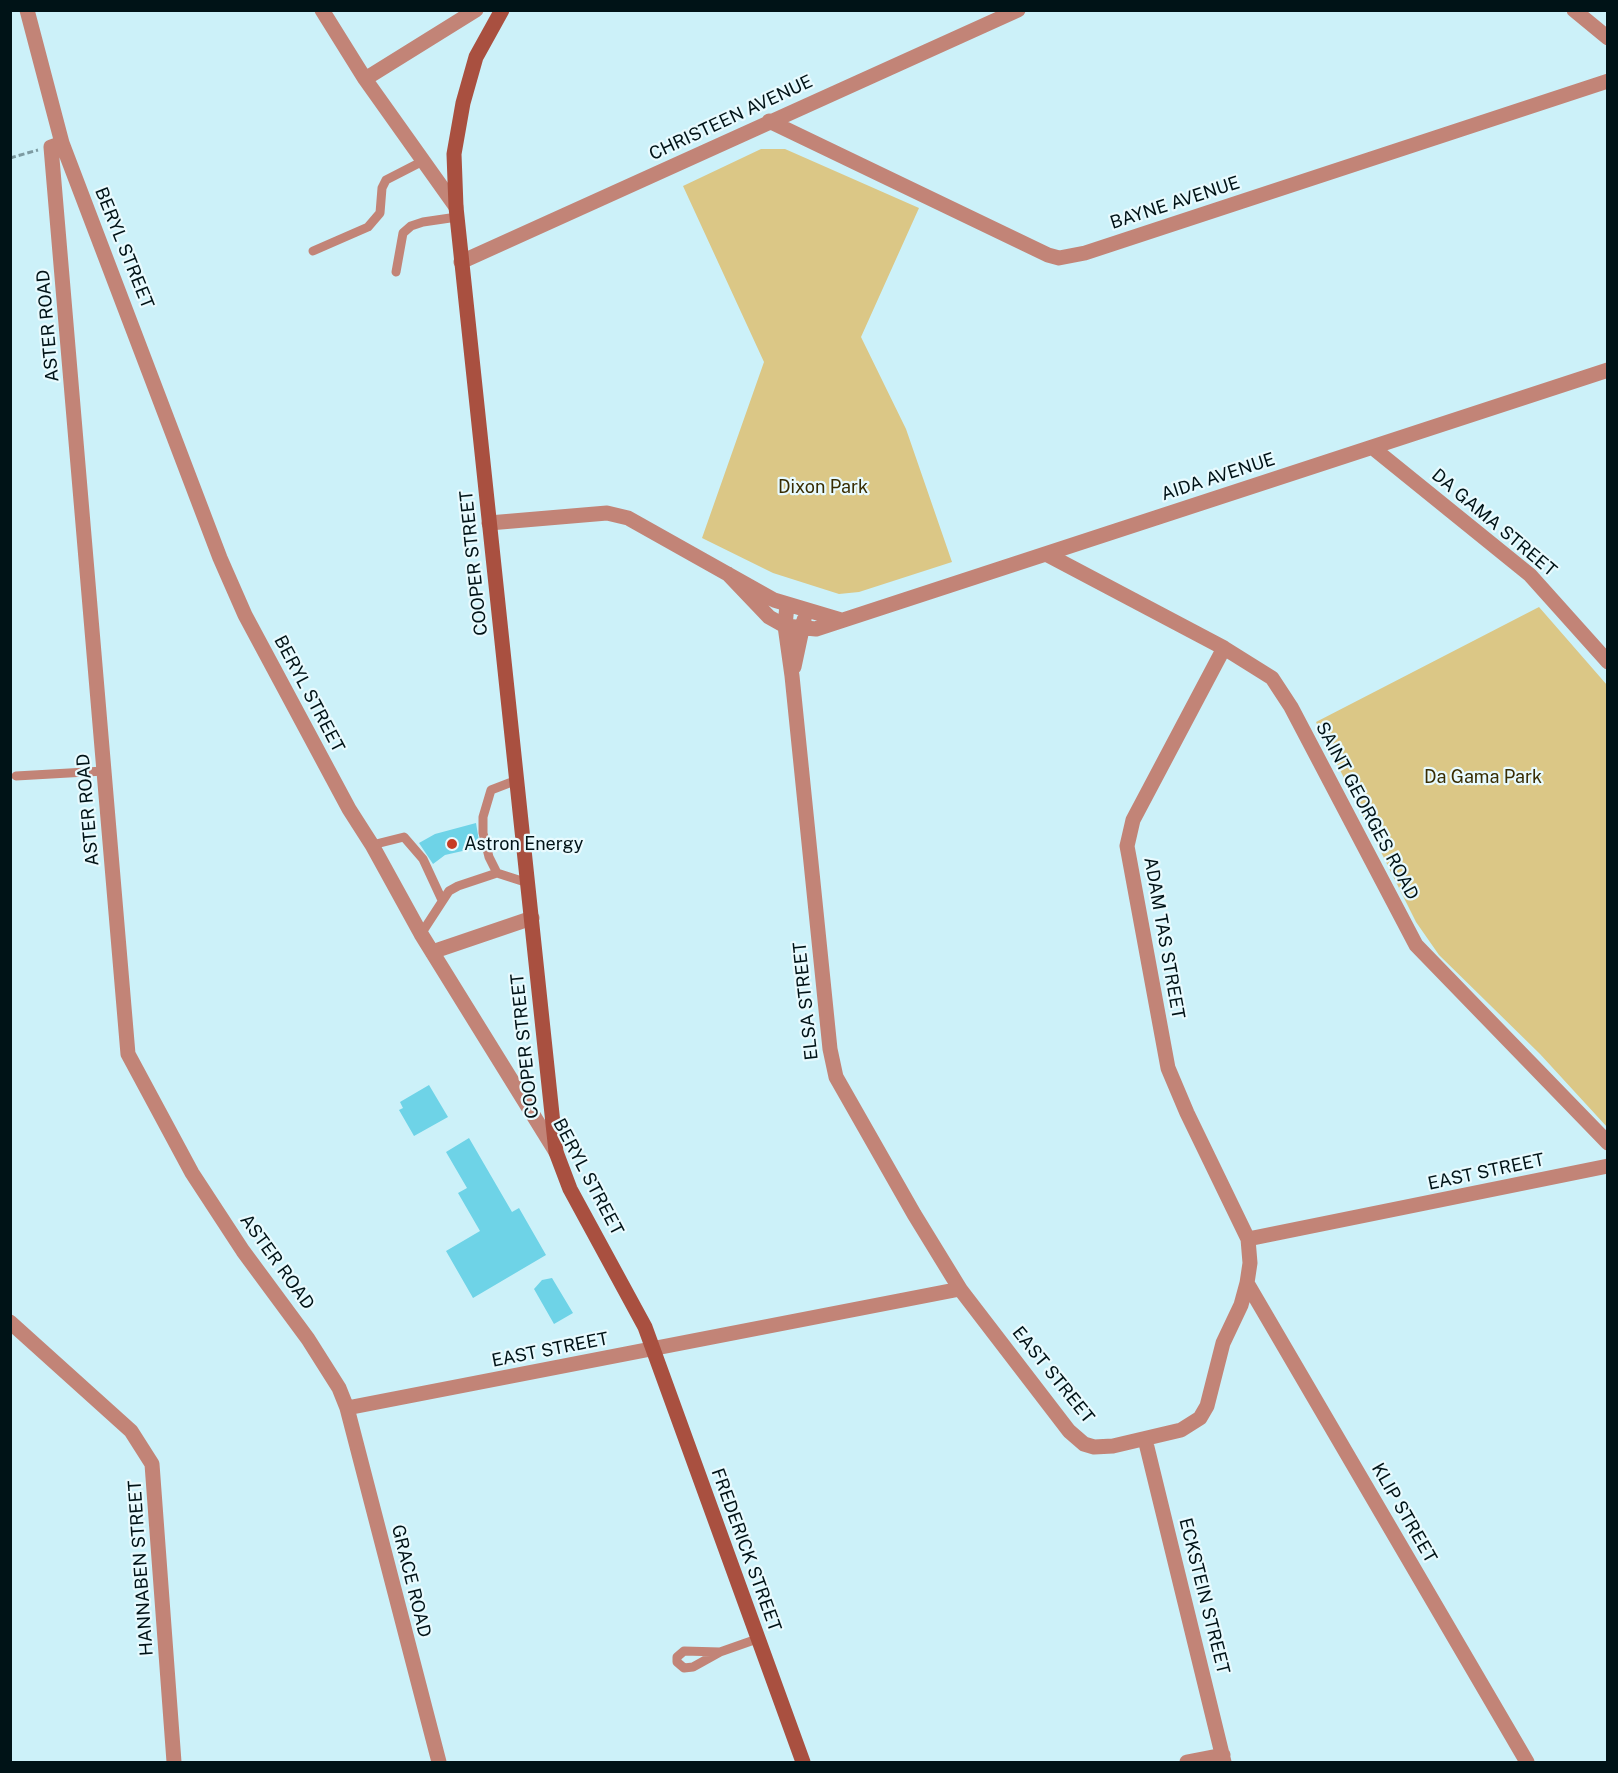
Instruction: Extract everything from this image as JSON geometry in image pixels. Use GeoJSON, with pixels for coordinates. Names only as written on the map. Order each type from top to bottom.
{"type":"FeatureCollection","features":[{"type":"Feature","properties":{"kind":"main road","name":"COOPER STREET"},"geometry":{"type":"LineString","coordinates":[[502,10],[476,57],[463,103],[454,154],[456,212],[556,1152]]}},
{"type":"Feature","properties":{"kind":"main road","name":"BERYL STREET"},"geometry":{"type":"LineString","coordinates":[[556,1152],[570,1190],[629,1293],[654,1351]]}},
{"type":"Feature","properties":{"kind":"main road","name":"FREDERICK STREET"},"geometry":{"type":"LineString","coordinates":[[654,1351],[802,1762]]}},
{"type":"Feature","properties":{"kind":"street","name":"BERYL STREET"},"geometry":{"type":"LineString","coordinates":[[27,10],[56,145],[241,605],[349,809],[372,845],[421,934],[556,1152]]}},
{"type":"Feature","properties":{"kind":"street"},"geometry":{"type":"LineString","coordinates":[[322,10],[365,79],[456,212]]}},
{"type":"Feature","properties":{"kind":"street"},"geometry":{"type":"LineString","coordinates":[[365,79],[476,10]]}},
{"type":"Feature","properties":{"kind":"street","name":"CHRISTEEN AVENUE"},"geometry":{"type":"LineString","coordinates":[[461,262],[1018,10]]}},
{"type":"Feature","properties":{"kind":"street"},"geometry":{"type":"LineString","coordinates":[[1575,10],[1608,38]]}},
{"type":"Feature","properties":{"kind":"street","name":"BAYNE AVENUE"},"geometry":{"type":"LineString","coordinates":[[769,121],[1048,255],[1059,258],[1097,249],[1608,81]]}},
{"type":"Feature","properties":{"kind":"street","name":"ASTER ROAD"},"geometry":{"type":"LineString","coordinates":[[56,145],[128,1054],[192,1173],[243,1251],[315,1349],[339,1388],[347,1408]]}},
{"type":"Feature","properties":{"kind":"street","name":"AIDA AVENUE"},"geometry":{"type":"LineString","coordinates":[[728,574],[759,607],[785,626],[803,630],[816,629],[1608,370]]}},
{"type":"Feature","properties":{"kind":"street","name":"DA GAMA STREET"},"geometry":{"type":"LineString","coordinates":[[1373,448],[1530,575],[1608,662]]}},
{"type":"Feature","properties":{"kind":"street","name":"AIDA AVENUE"},"geometry":{"type":"LineString","coordinates":[[489,523],[607,513],[628,518],[787,605],[841,620]]}},
{"type":"Feature","properties":{"kind":"street","name":"SAINT GEORGES ROAD"},"geometry":{"type":"LineString","coordinates":[[1048,555],[1224,648],[1272,678],[1282,692],[1416,945],[1608,1143]]}},
{"type":"Feature","properties":{"kind":"street","name":"ELSA STREET"},"geometry":{"type":"LineString","coordinates":[[787,605],[785,626],[833,1068],[848,1101],[960,1289]]}},
{"type":"Feature","properties":{"kind":"street","name":"ELSA STREET"},"geometry":{"type":"LineString","coordinates":[[792,676],[803,630],[805,609]]}},
{"type":"Feature","properties":{"kind":"street","name":"ADAM TAS STREET"},"geometry":{"type":"LineString","coordinates":[[1224,648],[1133,820],[1127,846],[1173,1082],[1248,1239]]}},
{"type":"Feature","properties":{"kind":"street"},"geometry":{"type":"LineString","coordinates":[[432,952],[532,918]]}},
{"type":"Feature","properties":{"kind":"street","name":"EAST STREET"},"geometry":{"type":"LineString","coordinates":[[347,1408],[654,1351],[960,1289],[1076,1438],[1084,1444],[1102,1447],[1145,1439],[1181,1430],[1200,1418],[1207,1406],[1223,1343],[1241,1305],[1247,1284],[1250,1263],[1248,1239],[1608,1166]]}},
{"type":"Feature","properties":{"kind":"street","name":"KLIP STREET"},"geometry":{"type":"LineString","coordinates":[[1247,1284],[1527,1762]]}},
{"type":"Feature","properties":{"kind":"street","name":"HANNABEN STREET"},"geometry":{"type":"LineString","coordinates":[[10,1322],[131,1431],[152,1464],[174,1762]]}},
{"type":"Feature","properties":{"kind":"street","name":"GRACE ROAD"},"geometry":{"type":"LineString","coordinates":[[347,1408],[439,1762]]}},
{"type":"Feature","properties":{"kind":"street","name":"ECKSTEIN STREET"},"geometry":{"type":"LineString","coordinates":[[1145,1439],[1223,1759]]}},
{"type":"Feature","properties":{"kind":"street"},"geometry":{"type":"LineString","coordinates":[[1186,1762],[1223,1759]]}},
{"type":"Feature","properties":{"kind":"lane"},"geometry":{"type":"LineString","coordinates":[[314,251],[368,227],[380,213],[382,188],[386,180],[423,161]]}},
{"type":"Feature","properties":{"kind":"lane"},"geometry":{"type":"LineString","coordinates":[[396,272],[403,233],[411,226],[456,212]]}},
{"type":"Feature","properties":{"kind":"lane"},"geometry":{"type":"LineString","coordinates":[[16,776],[104,771]]}},
{"type":"Feature","properties":{"kind":"lane"},"geometry":{"type":"LineString","coordinates":[[497,873],[489,857],[483,833],[483,817],[491,790],[517,780]]}},
{"type":"Feature","properties":{"kind":"lane"},"geometry":{"type":"LineString","coordinates":[[372,845],[404,837],[423,859],[442,900]]}},
{"type":"Feature","properties":{"kind":"lane"},"geometry":{"type":"LineString","coordinates":[[421,934],[442,900],[458,886],[497,873],[528,882]]}},
{"type":"Feature","properties":{"kind":"lane"},"geometry":{"type":"LineString","coordinates":[[720,1652],[758,1639]]}},
{"type":"Feature","properties":{"kind":"path"},"geometry":{"type":"LineString","coordinates":[[10,158],[56,145]]}},
{"type":"Feature","properties":{"kind":"green space","name":"Dixon Park"},"geometry":{"type":"Polygon","coordinates":[[[761,149],[785,149],[919,208],[861,337],[906,429],[952,562],[859,592],[839,594],[773,573],[702,538],[764,362],[683,186],[761,149]]]}},
{"type":"Feature","properties":{"kind":"green space","name":"Da Gama Park"},"geometry":{"type":"Polygon","coordinates":[[[1539,607],[1607,685],[1607,1127],[1540,1054],[1439,955],[1416,922],[1316,722],[1539,607]]]}},
{"type":"Feature","properties":{"kind":"building"},"geometry":{"type":"Polygon","coordinates":[[[476,823],[480,847],[445,855],[433,864],[419,843],[435,834],[476,823]]]}},
{"type":"Feature","properties":{"kind":"building"},"geometry":{"type":"Polygon","coordinates":[[[429,1085],[448,1117],[414,1136],[399,1110],[403,1108],[400,1102],[429,1085]]]}},
{"type":"Feature","properties":{"kind":"building"},"geometry":{"type":"Polygon","coordinates":[[[469,1138],[512,1212],[519,1208],[546,1255],[473,1298],[446,1251],[480,1231],[458,1193],[467,1188],[446,1152],[469,1138]]]}},
{"type":"Feature","properties":{"kind":"building"},"geometry":{"type":"Polygon","coordinates":[[[552,1278],[573,1313],[554,1324],[534,1289],[542,1280],[552,1278]]]}},
{"type":"Feature","properties":{"kind":"place","name":"Astron Energy"},"geometry":{"type":"Point","coordinates":[452,844]}}]}
